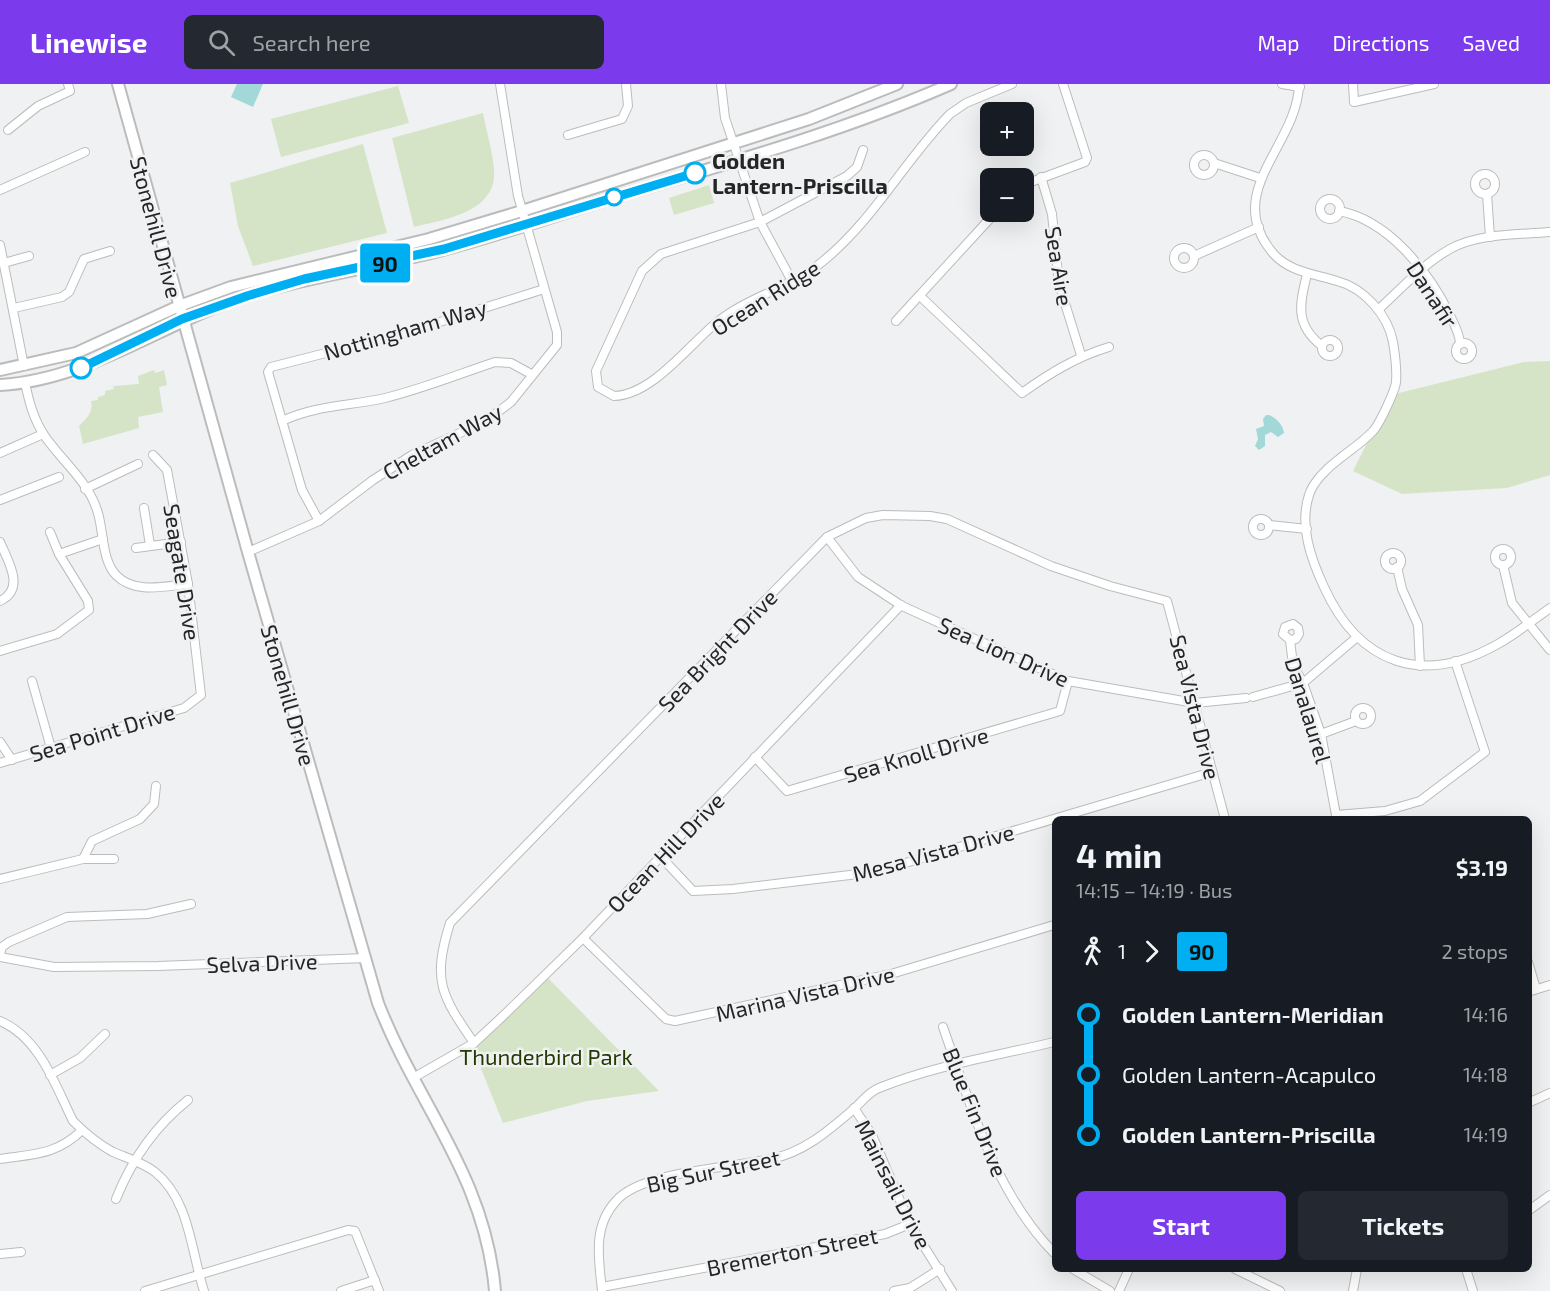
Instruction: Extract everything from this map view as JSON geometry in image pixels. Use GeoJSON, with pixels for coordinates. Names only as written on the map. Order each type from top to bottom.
{"type":"FeatureCollection","features":[{"type":"Feature","properties":{"kind":"main road","name":"Stonehill Drive"},"geometry":{"type":"LineString","coordinates":[[118,84],[248,552],[366,958],[390,1034],[454,1151],[473,1193],[488,1242],[495,1291]]}},
{"type":"Feature","properties":{"kind":"main road"},"geometry":{"type":"LineString","coordinates":[[0,370],[50,361],[105,341],[179,306],[252,280],[406,245],[522,210],[809,119],[897,84]]}},
{"type":"Feature","properties":{"kind":"main road"},"geometry":{"type":"LineString","coordinates":[[4,385],[25,383],[81,368],[182,319],[285,285],[408,259],[741,160],[812,137],[951,84]]}},
{"type":"Feature","properties":{"kind":"main road"},"geometry":{"type":"LineString","coordinates":[[25,383],[50,361]]}},
{"type":"Feature","properties":{"kind":"main road"},"geometry":{"type":"LineString","coordinates":[[4,385],[24,366]]}},
{"type":"Feature","properties":{"kind":"street"},"geometry":{"type":"LineString","coordinates":[[8,130],[38,106],[70,92],[68,84]]}},
{"type":"Feature","properties":{"kind":"street"},"geometry":{"type":"LineString","coordinates":[[500,84],[522,210],[544,289]]}},
{"type":"Feature","properties":{"kind":"street"},"geometry":{"type":"LineString","coordinates":[[568,135],[622,119],[628,106],[626,84]]}},
{"type":"Feature","properties":{"kind":"street"},"geometry":{"type":"LineString","coordinates":[[721,84],[725,118],[760,222],[792,281]]}},
{"type":"Feature","properties":{"kind":"street","name":"Ocean Ridge"},"geometry":{"type":"LineString","coordinates":[[760,222],[660,254],[651,260],[642,271],[596,371],[598,387],[608,395],[620,396],[638,389],[665,370],[722,318],[792,281],[824,261],[862,225],[950,114],[966,103],[1012,84]]}},
{"type":"Feature","properties":{"kind":"street"},"geometry":{"type":"LineString","coordinates":[[1034,180],[1085,162],[1086,153],[1063,84]]}},
{"type":"Feature","properties":{"kind":"street"},"geometry":{"type":"LineString","coordinates":[[1282,84],[1299,86],[1285,137],[1260,178],[1254,199],[1259,227],[1272,252],[1288,265],[1307,274],[1340,281],[1379,309],[1392,340],[1396,384],[1374,430],[1326,469],[1309,494],[1307,529],[1309,555],[1338,615],[1356,638],[1384,657],[1420,666],[1455,661],[1498,644],[1550,608]]}},
{"type":"Feature","properties":{"kind":"street"},"geometry":{"type":"LineString","coordinates":[[1353,84],[1354,102],[1434,84]]}},
{"type":"Feature","properties":{"kind":"street"},"geometry":{"type":"LineString","coordinates":[[760,222],[847,177],[857,167],[863,150]]}},
{"type":"Feature","properties":{"kind":"street"},"geometry":{"type":"LineString","coordinates":[[0,190],[85,152]]}},
{"type":"Feature","properties":{"kind":"street"},"geometry":{"type":"LineString","coordinates":[[1214,163],[1260,178]]}},
{"type":"Feature","properties":{"kind":"street","name":"Sea Aire"},"geometry":{"type":"LineString","coordinates":[[1041,177],[1052,214],[1059,284],[1082,356]]}},
{"type":"Feature","properties":{"kind":"street"},"geometry":{"type":"LineString","coordinates":[[1487,194],[1490,237]]}},
{"type":"Feature","properties":{"kind":"street","name":"Danafir"},"geometry":{"type":"LineString","coordinates":[[1340,211],[1354,214],[1389,236],[1422,269],[1446,308],[1460,336],[1460,344]]}},
{"type":"Feature","properties":{"kind":"street"},"geometry":{"type":"LineString","coordinates":[[896,321],[987,222]]}},
{"type":"Feature","properties":{"kind":"street"},"geometry":{"type":"LineString","coordinates":[[1194,256],[1259,227]]}},
{"type":"Feature","properties":{"kind":"street"},"geometry":{"type":"LineString","coordinates":[[1379,309],[1422,269],[1451,248],[1490,237],[1550,232]]}},
{"type":"Feature","properties":{"kind":"street"},"geometry":{"type":"LineString","coordinates":[[0,245],[24,366]]}},
{"type":"Feature","properties":{"kind":"street"},"geometry":{"type":"LineString","coordinates":[[14,308],[62,297],[69,292],[84,259],[110,251]]}},
{"type":"Feature","properties":{"kind":"street"},"geometry":{"type":"LineString","coordinates":[[3,266],[29,256]]}},
{"type":"Feature","properties":{"kind":"street"},"geometry":{"type":"LineString","coordinates":[[1307,274],[1300,305],[1302,316],[1310,336],[1322,346]]}},
{"type":"Feature","properties":{"kind":"street","name":"Cheltam Way"},"geometry":{"type":"LineString","coordinates":[[248,552],[320,521],[373,480],[412,455],[486,421],[511,402],[531,374],[557,345],[557,332],[544,289]]}},
{"type":"Feature","properties":{"kind":"street","name":"Nottingham Way"},"geometry":{"type":"LineString","coordinates":[[282,421],[268,372],[275,364],[408,332],[544,289]]}},
{"type":"Feature","properties":{"kind":"street"},"geometry":{"type":"LineString","coordinates":[[920,296],[1022,393],[1050,373],[1082,356],[1110,347]]}},
{"type":"Feature","properties":{"kind":"street"},"geometry":{"type":"LineString","coordinates":[[320,521],[302,490],[282,421],[333,404],[388,397],[495,362],[511,363],[531,374]]}},
{"type":"Feature","properties":{"kind":"street"},"geometry":{"type":"LineString","coordinates":[[25,383],[31,411],[43,434],[97,508],[103,539],[116,575],[126,583],[142,588],[188,584]]}},
{"type":"Feature","properties":{"kind":"street"},"geometry":{"type":"LineString","coordinates":[[0,453],[43,434]]}},
{"type":"Feature","properties":{"kind":"street","name":"Seagate Drive"},"geometry":{"type":"LineString","coordinates":[[153,455],[167,470],[188,584],[201,694]]}},
{"type":"Feature","properties":{"kind":"street"},"geometry":{"type":"LineString","coordinates":[[85,489],[138,464]]}},
{"type":"Feature","properties":{"kind":"street"},"geometry":{"type":"LineString","coordinates":[[0,500],[58,477]]}},
{"type":"Feature","properties":{"kind":"street"},"geometry":{"type":"LineString","coordinates":[[144,508],[150,545]]}},
{"type":"Feature","properties":{"kind":"street","name":"Sea Bright Drive"},"geometry":{"type":"LineString","coordinates":[[474,1043],[451,1010],[442,984],[439,962],[450,923],[827,537],[866,518],[883,515],[930,516],[947,519],[1051,566],[1110,586],[1161,598]]}},
{"type":"Feature","properties":{"kind":"street"},"geometry":{"type":"LineString","coordinates":[[1269,525],[1307,529]]}},
{"type":"Feature","properties":{"kind":"street"},"geometry":{"type":"LineString","coordinates":[[0,651],[57,634],[88,611],[88,601],[59,554],[50,532]]}},
{"type":"Feature","properties":{"kind":"street","name":"Sea Lion Drive"},"geometry":{"type":"LineString","coordinates":[[827,537],[858,577],[901,605],[1068,681],[1195,703],[1249,697],[1303,683],[1356,638]]}},
{"type":"Feature","properties":{"kind":"street"},"geometry":{"type":"LineString","coordinates":[[59,554],[103,539]]}},
{"type":"Feature","properties":{"kind":"street"},"geometry":{"type":"LineString","coordinates":[[0,542],[12,572],[14,585],[11,595],[0,602]]}},
{"type":"Feature","properties":{"kind":"street"},"geometry":{"type":"LineString","coordinates":[[136,548],[181,542]]}},
{"type":"Feature","properties":{"kind":"street"},"geometry":{"type":"LineString","coordinates":[[1503,565],[1512,603],[1550,650]]}},
{"type":"Feature","properties":{"kind":"street"},"geometry":{"type":"LineString","coordinates":[[1397,567],[1418,625],[1420,666]]}},
{"type":"Feature","properties":{"kind":"street","name":"Sea Vista Drive"},"geometry":{"type":"LineString","coordinates":[[1161,598],[1170,607],[1224,816]]}},
{"type":"Feature","properties":{"kind":"street","name":"Ocean Hill Drive"},"geometry":{"type":"LineString","coordinates":[[413,1078],[474,1043],[584,938],[901,605]]}},
{"type":"Feature","properties":{"kind":"street","name":"Danalaurel"},"geometry":{"type":"LineString","coordinates":[[1290,640],[1293,665],[1303,683],[1321,734],[1336,815],[1385,811],[1420,801],[1485,752],[1455,661]]}},
{"type":"Feature","properties":{"kind":"street"},"geometry":{"type":"LineString","coordinates":[[33,681],[51,748]]}},
{"type":"Feature","properties":{"kind":"street","name":"Sea Knoll Drive"},"geometry":{"type":"LineString","coordinates":[[755,757],[787,791],[1060,711],[1068,681]]}},
{"type":"Feature","properties":{"kind":"street","name":"Sea Point Drive"},"geometry":{"type":"LineString","coordinates":[[0,763],[184,708],[201,694]]}},
{"type":"Feature","properties":{"kind":"street"},"geometry":{"type":"LineString","coordinates":[[1321,734],[1356,721]]}},
{"type":"Feature","properties":{"kind":"street"},"geometry":{"type":"LineString","coordinates":[[0,742],[12,760]]}},
{"type":"Feature","properties":{"kind":"street","name":"Mesa Vista Drive"},"geometry":{"type":"LineString","coordinates":[[1064,816],[1212,772]]}},
{"type":"Feature","properties":{"kind":"street"},"geometry":{"type":"LineString","coordinates":[[83,859],[92,841],[140,819],[154,804],[156,786]]}},
{"type":"Feature","properties":{"kind":"street","name":"Mesa Vista Drive"},"geometry":{"type":"LineString","coordinates":[[661,857],[693,891],[733,889],[875,872],[1052,819]]}},
{"type":"Feature","properties":{"kind":"street"},"geometry":{"type":"LineString","coordinates":[[0,879],[83,859],[114,858]]}},
{"type":"Feature","properties":{"kind":"street"},"geometry":{"type":"LineString","coordinates":[[0,956],[2,948],[9,942],[67,916],[147,914],[191,904]]}},
{"type":"Feature","properties":{"kind":"street","name":"Marina Vista Drive"},"geometry":{"type":"LineString","coordinates":[[584,938],[666,1019],[675,1021],[891,974],[1052,926]]}},
{"type":"Feature","properties":{"kind":"street","name":"Selva Drive"},"geometry":{"type":"LineString","coordinates":[[0,956],[54,967],[158,966],[366,958]]}},
{"type":"Feature","properties":{"kind":"street"},"geometry":{"type":"LineString","coordinates":[[1532,991],[1550,985]]}},
{"type":"Feature","properties":{"kind":"street"},"geometry":{"type":"LineString","coordinates":[[0,1021],[9,1025],[34,1046],[73,1121],[82,1130],[97,1143],[155,1172],[183,1212],[204,1291]]}},
{"type":"Feature","properties":{"kind":"street","name":"Blue Fin Drive"},"geometry":{"type":"LineString","coordinates":[[943,1027],[979,1130],[996,1167],[1025,1217],[1052,1251]]}},
{"type":"Feature","properties":{"kind":"street"},"geometry":{"type":"LineString","coordinates":[[50,1075],[80,1058],[105,1034]]}},
{"type":"Feature","properties":{"kind":"street","name":"Big Sur Street"},"geometry":{"type":"LineString","coordinates":[[602,1289],[598,1232],[606,1214],[617,1199],[647,1181],[772,1159],[793,1152],[815,1141],[876,1088],[956,1065],[1052,1044]]}},
{"type":"Feature","properties":{"kind":"street"},"geometry":{"type":"LineString","coordinates":[[1532,1101],[1550,1093]]}},
{"type":"Feature","properties":{"kind":"street"},"geometry":{"type":"LineString","coordinates":[[116,1199],[127,1173],[154,1130],[188,1100]]}},
{"type":"Feature","properties":{"kind":"street","name":"Mainsail Drive"},"geometry":{"type":"LineString","coordinates":[[854,1108],[872,1135],[910,1224],[952,1291]]}},
{"type":"Feature","properties":{"kind":"street"},"geometry":{"type":"LineString","coordinates":[[0,1159],[48,1152],[68,1144],[82,1130]]}},
{"type":"Feature","properties":{"kind":"street"},"geometry":{"type":"LineString","coordinates":[[1532,1208],[1550,1195]]}},
{"type":"Feature","properties":{"kind":"street","name":"Bremerton Street"},"geometry":{"type":"LineString","coordinates":[[602,1289],[885,1234],[910,1224]]}},
{"type":"Feature","properties":{"kind":"street"},"geometry":{"type":"LineString","coordinates":[[145,1291],[348,1230],[355,1231],[379,1291]]}},
{"type":"Feature","properties":{"kind":"street"},"geometry":{"type":"LineString","coordinates":[[0,1254],[21,1252]]}},
{"type":"Feature","properties":{"kind":"street"},"geometry":{"type":"LineString","coordinates":[[894,1291],[910,1288],[940,1269]]}},
{"type":"Feature","properties":{"kind":"street"},"geometry":{"type":"LineString","coordinates":[[1078,1272],[1110,1291]]}},
{"type":"Feature","properties":{"kind":"street"},"geometry":{"type":"LineString","coordinates":[[1119,1291],[1128,1272]]}},
{"type":"Feature","properties":{"kind":"street"},"geometry":{"type":"LineString","coordinates":[[1241,1272],[1280,1291]]}},
{"type":"Feature","properties":{"kind":"street"},"geometry":{"type":"LineString","coordinates":[[1353,1291],[1356,1272]]}},
{"type":"Feature","properties":{"kind":"street"},"geometry":{"type":"LineString","coordinates":[[1467,1272],[1473,1291]]}},
{"type":"Feature","properties":{"kind":"street"},"geometry":{"type":"LineString","coordinates":[[341,1291],[375,1280]]}},
{"type":"Feature","properties":{"kind":"green space"},"geometry":{"type":"Polygon","coordinates":[[[398,86],[409,123],[281,157],[271,119],[398,86]]]}},
{"type":"Feature","properties":{"kind":"green space"},"geometry":{"type":"Polygon","coordinates":[[[483,113],[494,164],[491,190],[484,200],[463,213],[414,227],[392,138],[483,113]]]}},
{"type":"Feature","properties":{"kind":"green space"},"geometry":{"type":"Polygon","coordinates":[[[363,144],[387,233],[253,266],[238,226],[230,183],[363,144]]]}},
{"type":"Feature","properties":{"kind":"green space"},"geometry":{"type":"Polygon","coordinates":[[[709,185],[714,203],[674,215],[669,198],[709,185]]]}},
{"type":"Feature","properties":{"kind":"green space"},"geometry":{"type":"Polygon","coordinates":[[[1550,361],[1550,475],[1507,488],[1402,494],[1353,471],[1391,395],[1524,362],[1550,361]]]}},
{"type":"Feature","properties":{"kind":"green space"},"geometry":{"type":"Polygon","coordinates":[[[154,370],[155,373],[164,370],[167,385],[159,387],[163,412],[138,417],[139,428],[83,444],[79,426],[90,412],[91,401],[98,400],[98,397],[105,395],[105,391],[114,389],[113,386],[139,384],[138,376],[154,370]]]}},
{"type":"Feature","properties":{"kind":"green space","name":"Thunderbird Park"},"geometry":{"type":"Polygon","coordinates":[[[548,978],[659,1091],[587,1101],[503,1123],[473,1049],[548,978]]]}},
{"type":"Feature","properties":{"kind":"water"},"geometry":{"type":"Polygon","coordinates":[[[237,84],[263,84],[253,107],[231,97],[237,84]]]}},
{"type":"Feature","properties":{"kind":"water"},"geometry":{"type":"Polygon","coordinates":[[[1266,415],[1278,421],[1284,433],[1278,437],[1271,432],[1265,435],[1265,446],[1259,450],[1255,446],[1258,439],[1256,429],[1264,426],[1263,419],[1266,415]]]}},
{"type":"Feature","properties":{"kind":"bus line","name":"90"},"geometry":{"type":"LineString","coordinates":[[81,368],[182,319],[247,296],[304,279],[408,259],[695,173]]}},
{"type":"Feature","properties":{"kind":"place","name":"Golden Lantern-Priscilla"},"geometry":{"type":"Point","coordinates":[695,173]}}]}
